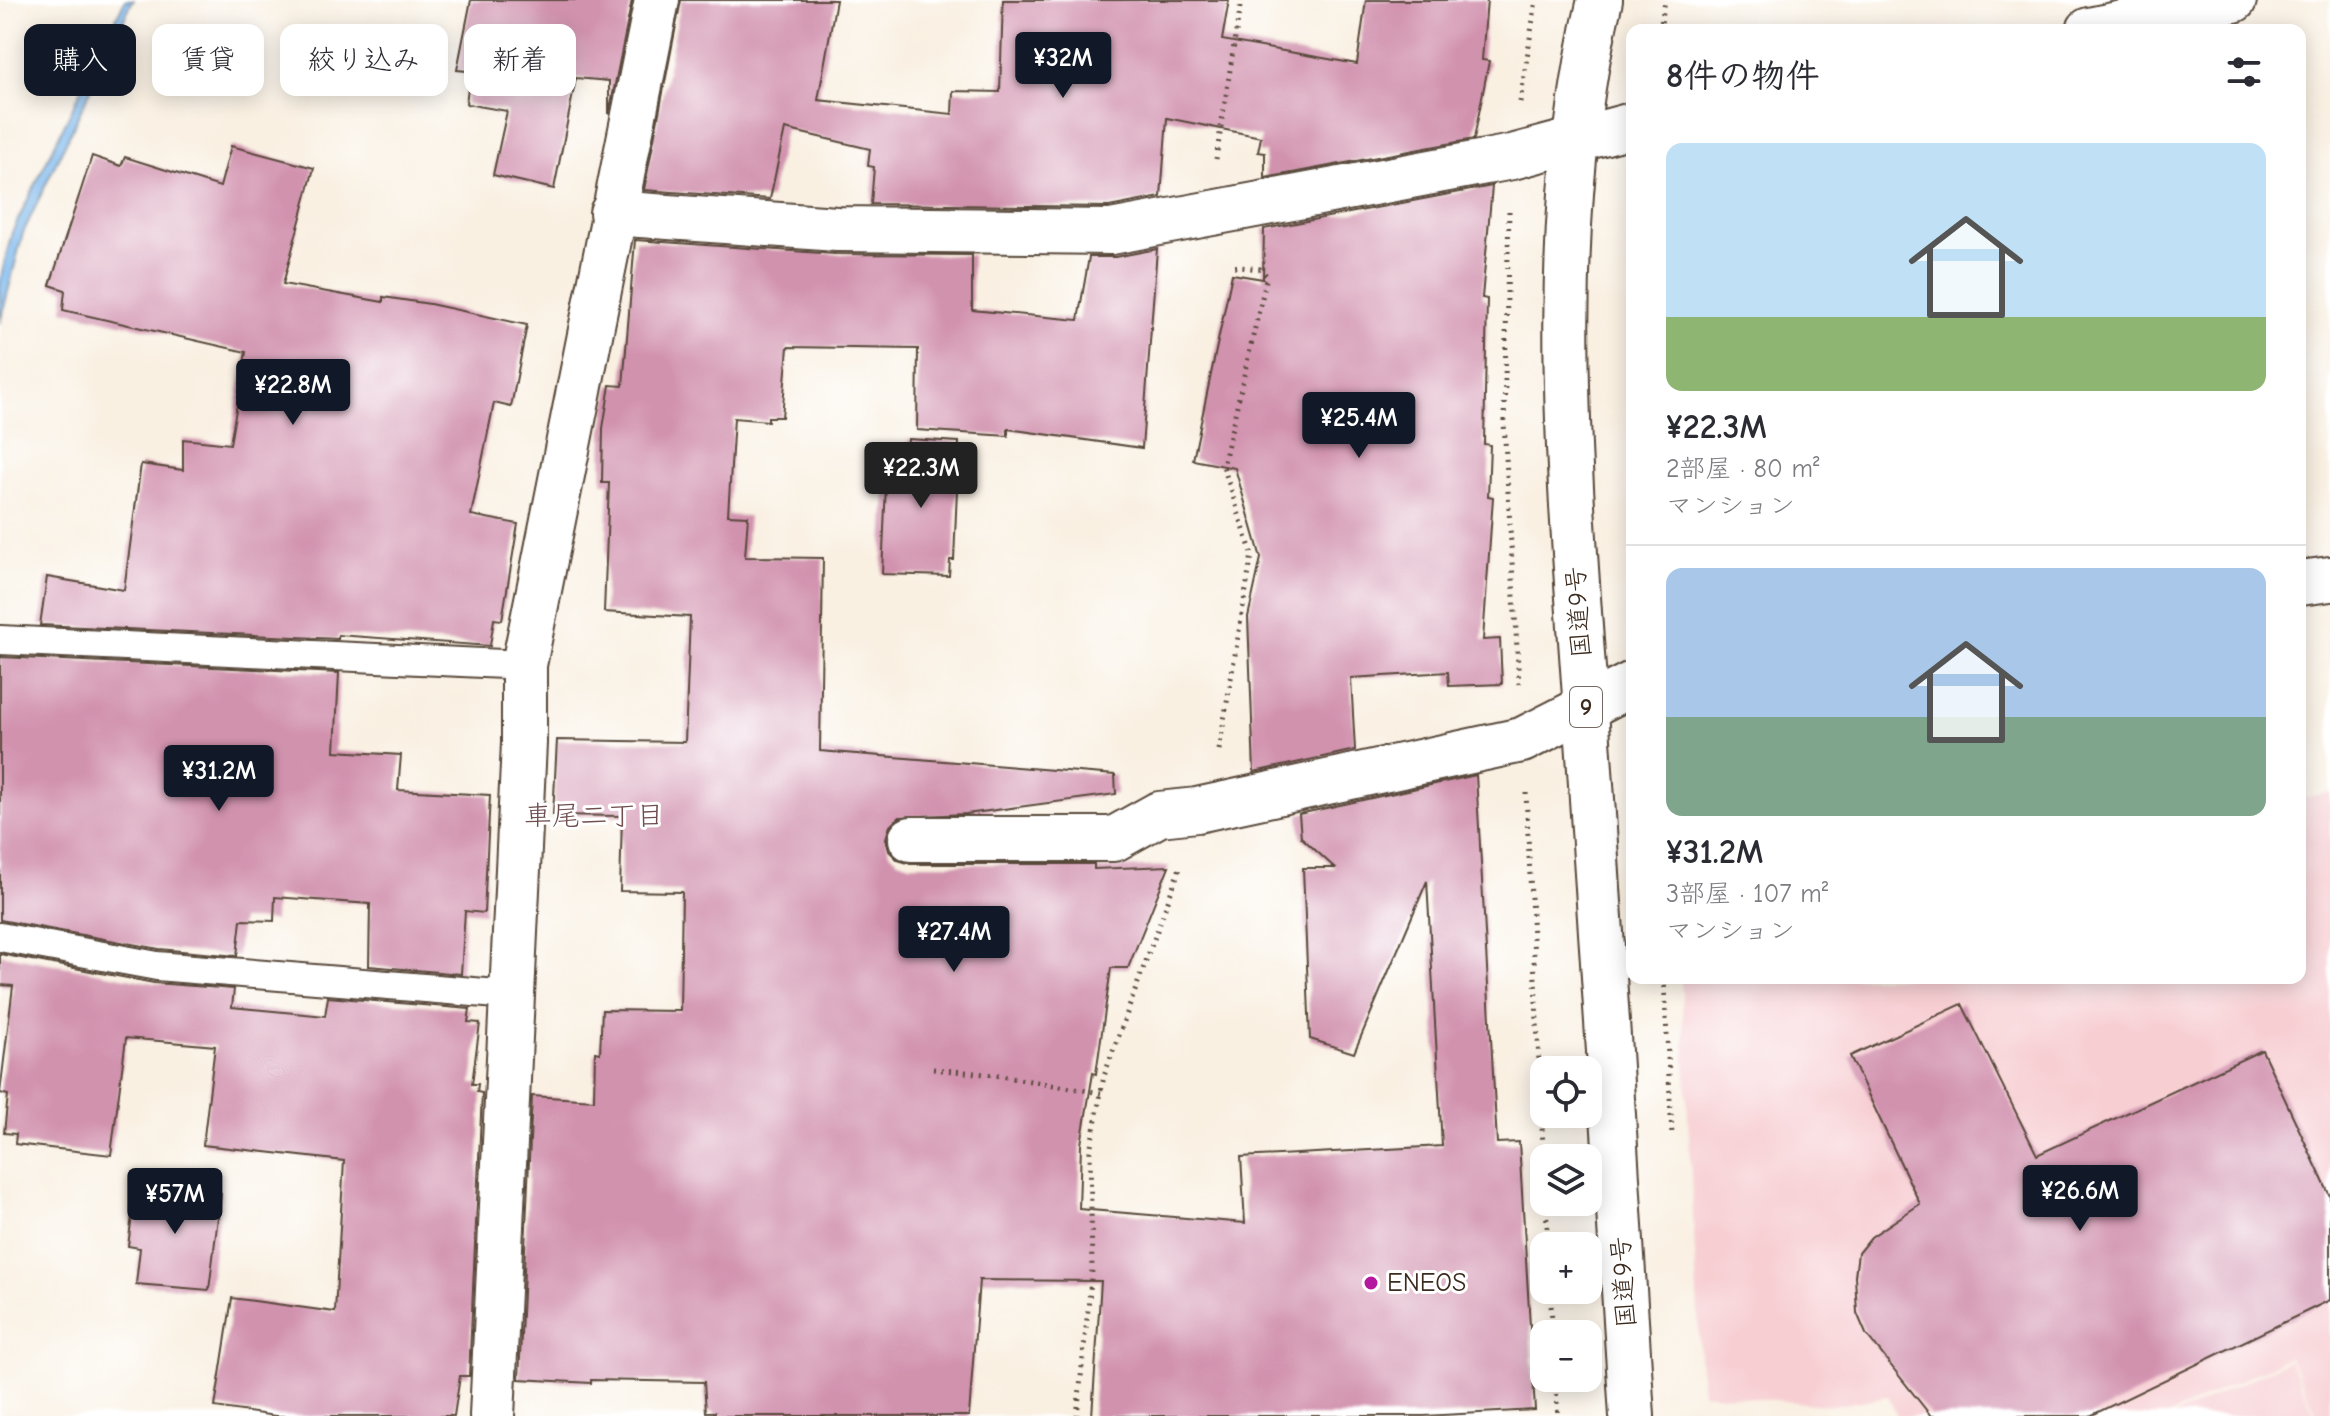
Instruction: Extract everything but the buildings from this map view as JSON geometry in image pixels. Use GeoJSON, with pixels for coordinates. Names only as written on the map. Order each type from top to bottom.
{"type":"FeatureCollection","features":[{"type":"Feature","properties":{"kind":"main road"},"geometry":{"type":"LineString","coordinates":[[492,1416],[524,743],[524,665],[657,0]]}},
{"type":"Feature","properties":{"kind":"main road","name":"国道9号"},"geometry":{"type":"LineString","coordinates":[[1600,0],[1590,42],[1577,139],[1566,292],[1576,576],[1632,1416]]}},
{"type":"Feature","properties":{"kind":"main road"},"geometry":{"type":"LineString","coordinates":[[2118,24],[2234,0]]}},
{"type":"Feature","properties":{"kind":"main road"},"geometry":{"type":"LineString","coordinates":[[612,213],[837,229],[1096,232],[1208,215],[1512,157],[1626,127]]}},
{"type":"Feature","properties":{"kind":"main road"},"geometry":{"type":"LineString","coordinates":[[2306,582],[2330,579]]}},
{"type":"Feature","properties":{"kind":"main road"},"geometry":{"type":"LineString","coordinates":[[911,839],[1114,839],[1159,814],[1197,810],[1522,740],[1626,687]]}},
{"type":"Feature","properties":{"kind":"lane"},"geometry":{"type":"LineString","coordinates":[[0,640],[524,665]]}},
{"type":"Feature","properties":{"kind":"lane"},"geometry":{"type":"LineString","coordinates":[[0,937],[157,966],[510,995]]}},
{"type":"Feature","properties":{"kind":"path"},"geometry":{"type":"LineString","coordinates":[[1077,1416],[1092,1270],[1090,1151],[1104,1076],[1179,874],[1197,810],[1212,785],[1252,554],[1223,466],[1267,276],[1260,269],[1213,264],[1206,256],[1208,215],[1241,0]]}},
{"type":"Feature","properties":{"kind":"path"},"geometry":{"type":"LineString","coordinates":[[1519,108],[1536,0]]}},
{"type":"Feature","properties":{"kind":"path"},"geometry":{"type":"LineString","coordinates":[[1661,24],[1665,0]]}},
{"type":"Feature","properties":{"kind":"path"},"geometry":{"type":"LineString","coordinates":[[1509,203],[1504,422],[1519,686]]}},
{"type":"Feature","properties":{"kind":"path"},"geometry":{"type":"LineString","coordinates":[[1526,790],[1543,1144]]}},
{"type":"Feature","properties":{"kind":"path"},"geometry":{"type":"LineString","coordinates":[[933,1069],[995,1075],[1101,1093]]}},
{"type":"Feature","properties":{"kind":"path"},"geometry":{"type":"LineString","coordinates":[[1556,1392],[1558,1416]]}},
{"type":"Feature","properties":{"kind":"shaded area"},"geometry":{"type":"Polygon","coordinates":[[[2330,793],[2330,1416],[2318,1416],[2289,1357],[2168,1416],[1897,1416],[1888,1396],[1834,1406],[1702,1393],[1681,984],[2306,984],[2306,797],[2330,793]]]}},
{"type":"Feature","properties":{"kind":"shaded area"},"geometry":{"type":"Polygon","coordinates":[[[2289,1360],[2316,1416],[2174,1416],[2289,1360]]]}},
{"type":"Feature","properties":{"kind":"water"},"geometry":{"type":"Polygon","coordinates":[[[125,0],[133,0],[122,24],[113,24],[125,0]]]}},
{"type":"Feature","properties":{"kind":"water"},"geometry":{"type":"Polygon","coordinates":[[[78,96],[88,96],[23,233],[0,323],[0,281],[12,232],[78,96]]]}},
{"type":"Feature","properties":{"kind":"place","name":"ENEOS"},"geometry":{"type":"Point","coordinates":[1371,1283]}},
{"type":"Feature","properties":{"kind":"district","name":"車尾二丁目"},"geometry":{"type":"Point","coordinates":[594,816]}}]}
